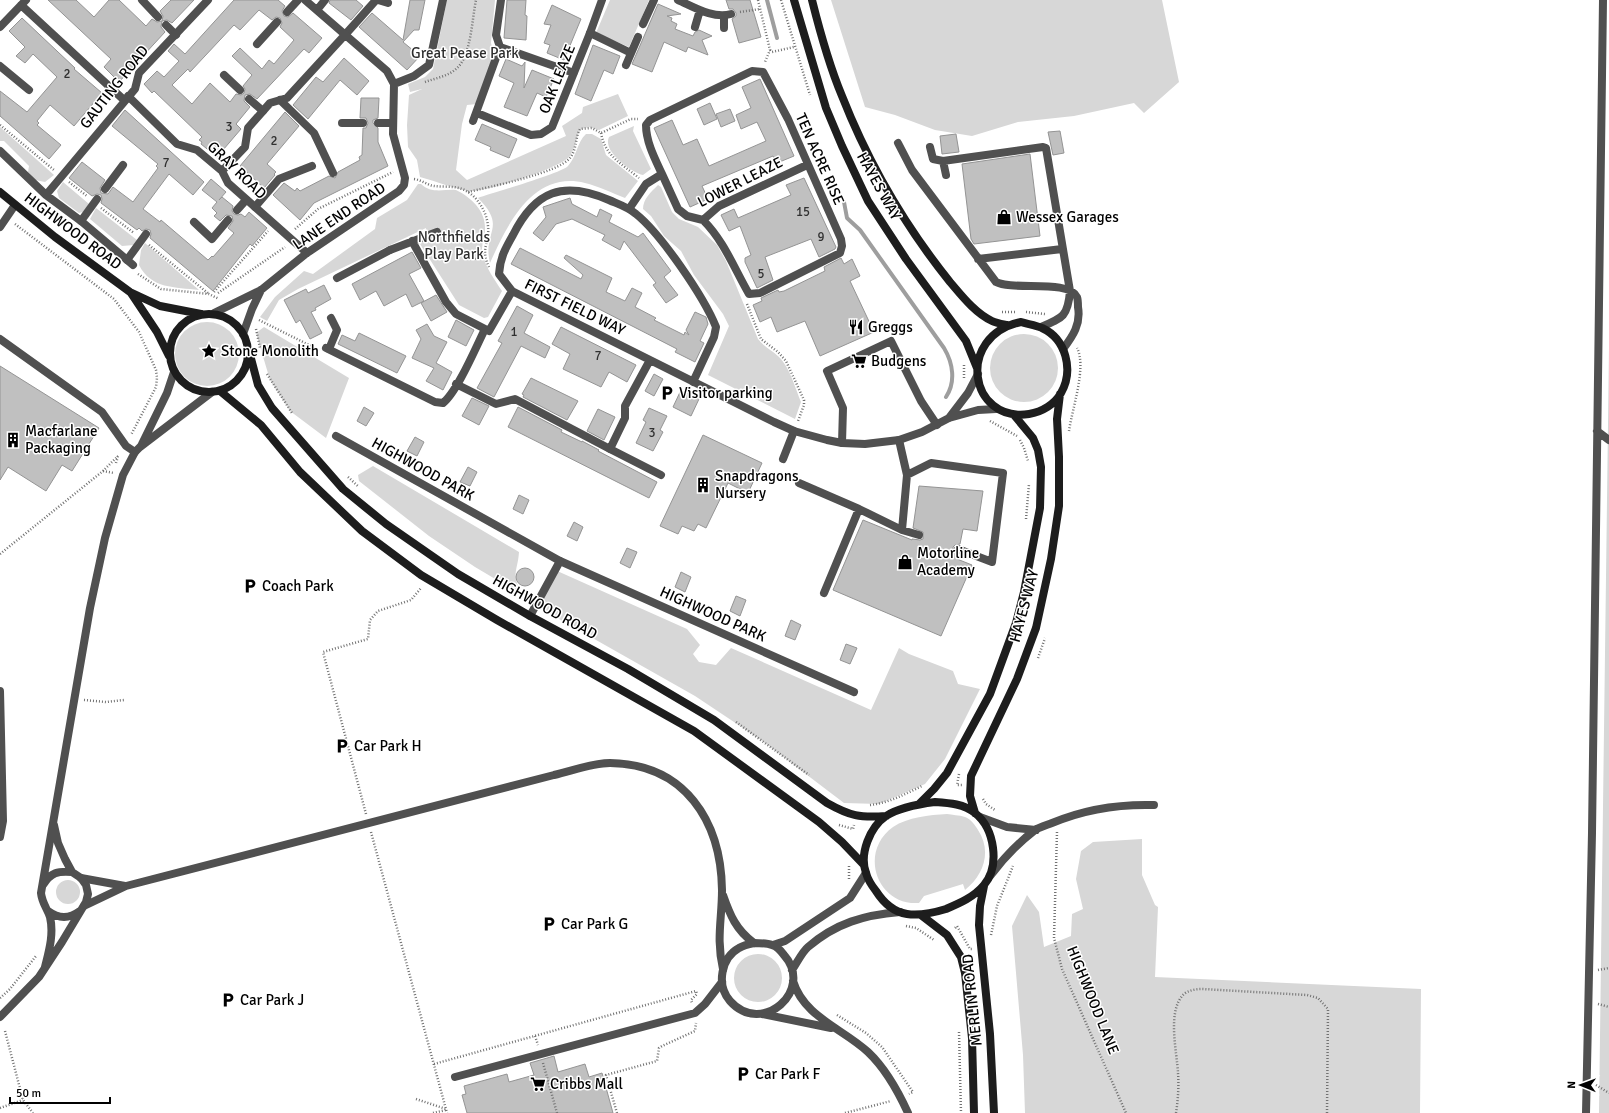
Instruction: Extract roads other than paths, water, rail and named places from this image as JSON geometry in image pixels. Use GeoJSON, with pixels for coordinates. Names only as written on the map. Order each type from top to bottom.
{"type":"FeatureCollection","features":[{"type":"Feature","properties":{"kind":"street"},"geometry":{"type":"LineString","coordinates":[[142,0],[158,17]]}},
{"type":"Feature","properties":{"kind":"street","name":"GAUTING ROAD"},"geometry":{"type":"LineString","coordinates":[[46,195],[135,89],[139,74],[208,0]]}},
{"type":"Feature","properties":{"kind":"street"},"geometry":{"type":"LineString","coordinates":[[287,12],[298,0]]}},
{"type":"Feature","properties":{"kind":"street"},"geometry":{"type":"LineString","coordinates":[[305,0],[344,36],[387,71],[394,84],[420,73],[429,64],[443,0]]}},
{"type":"Feature","properties":{"kind":"street"},"geometry":{"type":"LineString","coordinates":[[317,10],[325,0]]}},
{"type":"Feature","properties":{"kind":"street"},"geometry":{"type":"LineString","coordinates":[[222,171],[245,147],[248,128],[270,103],[287,98],[377,0],[388,3]]}},
{"type":"Feature","properties":{"kind":"street"},"geometry":{"type":"LineString","coordinates":[[473,121],[500,47],[496,35],[501,0]]}},
{"type":"Feature","properties":{"kind":"street","name":"OAK LEAZE"},"geometry":{"type":"LineString","coordinates":[[477,113],[531,136],[541,134],[552,127],[602,0]]}},
{"type":"Feature","properties":{"kind":"street"},"geometry":{"type":"LineString","coordinates":[[643,24],[654,0]]}},
{"type":"Feature","properties":{"kind":"street"},"geometry":{"type":"LineString","coordinates":[[678,0],[727,15],[724,28]]}},
{"type":"Feature","properties":{"kind":"street","name":"HAYES WAY"},"geometry":{"type":"LineString","coordinates":[[794,0],[826,108],[868,201],[906,259],[966,341],[977,371]]}},
{"type":"Feature","properties":{"kind":"street","name":"HAYES WAY"},"geometry":{"type":"LineString","coordinates":[[812,0],[819,30],[841,95],[868,156],[901,212],[938,266],[962,296],[977,311],[992,321],[1007,325]]}},
{"type":"Feature","properties":{"kind":"street"},"geometry":{"type":"LineString","coordinates":[[1586,1113],[1603,0]]}},
{"type":"Feature","properties":{"kind":"street"},"geometry":{"type":"LineString","coordinates":[[0,27],[23,3]]}},
{"type":"Feature","properties":{"kind":"street","name":"GRAY ROAD"},"geometry":{"type":"LineString","coordinates":[[23,3],[177,144],[197,150],[222,171],[228,183],[289,239],[307,253]]}},
{"type":"Feature","properties":{"kind":"street"},"geometry":{"type":"LineString","coordinates":[[695,27],[697,6]]}},
{"type":"Feature","properties":{"kind":"street"},"geometry":{"type":"LineString","coordinates":[[257,44],[277,22]]}},
{"type":"Feature","properties":{"kind":"street"},"geometry":{"type":"LineString","coordinates":[[166,25],[176,35]]}},
{"type":"Feature","properties":{"kind":"street","name":"OAK LEAZE"},"geometry":{"type":"LineString","coordinates":[[590,33],[631,54]]}},
{"type":"Feature","properties":{"kind":"street"},"geometry":{"type":"LineString","coordinates":[[626,65],[638,37]]}},
{"type":"Feature","properties":{"kind":"street"},"geometry":{"type":"LineString","coordinates":[[500,47],[574,73]]}},
{"type":"Feature","properties":{"kind":"street"},"geometry":{"type":"LineString","coordinates":[[0,66],[29,90]]}},
{"type":"Feature","properties":{"kind":"street","name":"TEN ACRE RISE"},"geometry":{"type":"LineString","coordinates":[[662,174],[649,143],[646,131],[646,125],[650,120],[752,71],[763,72],[788,119],[807,165],[841,239],[842,246],[840,253],[760,293],[749,294],[729,253],[719,237],[703,220]]}},
{"type":"Feature","properties":{"kind":"street"},"geometry":{"type":"LineString","coordinates":[[224,75],[240,90]]}},
{"type":"Feature","properties":{"kind":"street","name":"LANE END ROAD"},"geometry":{"type":"LineString","coordinates":[[214,313],[261,290],[307,253],[369,210],[396,194],[404,185],[405,178],[403,167],[396,148],[392,122],[394,84]]}},
{"type":"Feature","properties":{"kind":"street"},"geometry":{"type":"LineString","coordinates":[[250,98],[263,111]]}},
{"type":"Feature","properties":{"kind":"street"},"geometry":{"type":"LineString","coordinates":[[280,100],[288,110],[314,132],[333,173]]}},
{"type":"Feature","properties":{"kind":"street"},"geometry":{"type":"LineString","coordinates":[[378,122],[392,122]]}},
{"type":"Feature","properties":{"kind":"street"},"geometry":{"type":"LineString","coordinates":[[342,123],[363,123]]}},
{"type":"Feature","properties":{"kind":"street"},"geometry":{"type":"LineString","coordinates":[[898,143],[912,170],[996,282],[1000,284],[1052,287],[1070,291],[1077,297],[1079,318],[1078,328],[1064,349]]}},
{"type":"Feature","properties":{"kind":"street"},"geometry":{"type":"LineString","coordinates":[[930,147],[933,159],[943,161],[1045,148],[1070,291],[1065,315],[1060,319],[1041,327]]}},
{"type":"Feature","properties":{"kind":"street"},"geometry":{"type":"LineString","coordinates":[[0,151],[46,195],[81,221],[130,263],[144,237]]}},
{"type":"Feature","properties":{"kind":"street"},"geometry":{"type":"LineString","coordinates":[[943,161],[946,175]]}},
{"type":"Feature","properties":{"kind":"street","name":"LOWER LEAZE"},"geometry":{"type":"LineString","coordinates":[[662,174],[678,209],[687,216],[703,220],[719,206],[807,165]]}},
{"type":"Feature","properties":{"kind":"street"},"geometry":{"type":"LineString","coordinates":[[105,189],[122,166]]}},
{"type":"Feature","properties":{"kind":"street"},"geometry":{"type":"LineString","coordinates":[[255,207],[279,179],[312,166]]}},
{"type":"Feature","properties":{"kind":"street"},"geometry":{"type":"LineString","coordinates":[[629,209],[646,184],[662,174]]}},
{"type":"Feature","properties":{"kind":"street","name":"FIRST FIELD WAY"},"geometry":{"type":"LineString","coordinates":[[693,382],[714,337],[716,327],[692,284],[658,236],[629,209],[602,197],[576,190],[556,192],[540,200],[530,208],[521,219],[500,259],[498,274],[512,291],[693,382],[794,431],[842,443],[865,444],[899,440],[937,425],[949,418],[978,410],[996,409]]}},
{"type":"Feature","properties":{"kind":"street","name":"HIGHWOOD ROAD"},"geometry":{"type":"LineString","coordinates":[[0,192],[130,292],[160,306],[202,314]]}},
{"type":"Feature","properties":{"kind":"street"},"geometry":{"type":"LineString","coordinates":[[237,210],[246,200]]}},
{"type":"Feature","properties":{"kind":"street"},"geometry":{"type":"LineString","coordinates":[[81,221],[96,201]]}},
{"type":"Feature","properties":{"kind":"street"},"geometry":{"type":"LineString","coordinates":[[0,227],[15,205]]}},
{"type":"Feature","properties":{"kind":"street"},"geometry":{"type":"LineString","coordinates":[[194,222],[212,239],[228,220]]}},
{"type":"Feature","properties":{"kind":"street"},"geometry":{"type":"LineString","coordinates":[[337,278],[390,250],[437,232]]}},
{"type":"Feature","properties":{"kind":"street"},"geometry":{"type":"LineString","coordinates":[[412,241],[446,302],[456,314],[487,330]]}},
{"type":"Feature","properties":{"kind":"street"},"geometry":{"type":"LineString","coordinates":[[978,259],[1062,249]]}},
{"type":"Feature","properties":{"kind":"street","name":"LANE END ROAD"},"geometry":{"type":"LineString","coordinates":[[243,334],[261,290]]}},
{"type":"Feature","properties":{"kind":"street"},"geometry":{"type":"LineString","coordinates":[[331,318],[337,330],[328,349],[435,402],[442,403],[448,399],[487,330],[512,291]]}},
{"type":"Feature","properties":{"kind":"street","name":"HIGHWOOD ROAD"},"geometry":{"type":"LineString","coordinates":[[130,292],[157,332],[170,357]]}},
{"type":"Feature","properties":{"kind":"street"},"geometry":{"type":"LineString","coordinates":[[138,449],[216,391],[231,386],[243,373],[248,361],[249,351],[246,339],[237,324],[228,318],[214,313],[202,314],[186,320],[180,326],[170,344],[170,357],[174,372],[187,386],[200,391],[216,391],[261,425],[300,472],[362,531],[421,575],[497,620],[694,731],[819,822],[842,842],[865,869],[881,898],[900,912]]}},
{"type":"Feature","properties":{"kind":"street"},"geometry":{"type":"LineString","coordinates":[[1021,322],[1041,327],[1058,341],[1064,349],[1067,364],[1066,381],[1060,394],[1039,413],[1014,415],[996,409],[986,397],[979,383],[977,371],[983,347],[992,335],[1007,325],[1021,322]]}},
{"type":"Feature","properties":{"kind":"street"},"geometry":{"type":"LineString","coordinates":[[0,339],[102,412],[126,446],[138,449]]}},
{"type":"Feature","properties":{"kind":"street"},"geometry":{"type":"LineString","coordinates":[[842,443],[843,408],[827,371],[891,341],[921,401],[937,425]]}},
{"type":"Feature","properties":{"kind":"street","name":"HIGHWOOD ROAD"},"geometry":{"type":"LineString","coordinates":[[249,351],[258,385],[272,408],[343,489],[386,524],[458,574],[530,616],[628,669],[714,720],[827,803],[856,817],[886,816]]}},
{"type":"Feature","properties":{"kind":"street"},"geometry":{"type":"LineString","coordinates":[[610,449],[625,418],[625,406],[650,360]]}},
{"type":"Feature","properties":{"kind":"street","name":"FIRST FIELD WAY"},"geometry":{"type":"LineString","coordinates":[[949,418],[968,393],[977,371]]}},
{"type":"Feature","properties":{"kind":"street"},"geometry":{"type":"LineString","coordinates":[[45,967],[52,929],[50,915],[45,909],[42,901],[42,885],[74,699],[105,538],[123,475],[167,393],[174,372]]}},
{"type":"Feature","properties":{"kind":"street"},"geometry":{"type":"LineString","coordinates":[[456,384],[496,404],[515,399],[661,475]]}},
{"type":"Feature","properties":{"kind":"street","name":"HAYES WAY"},"geometry":{"type":"LineString","coordinates":[[977,815],[970,796],[971,776],[1017,679],[1033,635],[1051,559],[1059,506],[1057,419],[1060,394]]}},
{"type":"Feature","properties":{"kind":"street","name":"HAYES WAY"},"geometry":{"type":"LineString","coordinates":[[919,804],[947,773],[990,694],[1016,623],[1024,592],[1040,508],[1040,467],[1038,450],[1033,438],[1014,415]]}},
{"type":"Feature","properties":{"kind":"street"},"geometry":{"type":"LineString","coordinates":[[1597,430],[1609,440]]}},
{"type":"Feature","properties":{"kind":"street"},"geometry":{"type":"LineString","coordinates":[[782,459],[794,431]]}},
{"type":"Feature","properties":{"kind":"street","name":"HIGHWOOD PARK"},"geometry":{"type":"LineString","coordinates":[[336,436],[560,561],[854,692]]}},
{"type":"Feature","properties":{"kind":"street"},"geometry":{"type":"LineString","coordinates":[[899,440],[907,475],[902,530]]}},
{"type":"Feature","properties":{"kind":"street"},"geometry":{"type":"LineString","coordinates":[[907,475],[931,463],[1003,472],[992,562],[958,549]]}},
{"type":"Feature","properties":{"kind":"street"},"geometry":{"type":"LineString","coordinates":[[799,483],[859,509],[902,530],[919,535]]}},
{"type":"Feature","properties":{"kind":"street"},"geometry":{"type":"LineString","coordinates":[[824,593],[859,509]]}},
{"type":"Feature","properties":{"kind":"street"},"geometry":{"type":"LineString","coordinates":[[530,616],[560,561]]}},
{"type":"Feature","properties":{"kind":"street"},"geometry":{"type":"LineString","coordinates":[[0,691],[3,821],[0,837]]}},
{"type":"Feature","properties":{"kind":"street"},"geometry":{"type":"LineString","coordinates":[[45,909],[55,916],[62,918],[74,916],[83,908],[126,886],[585,768],[609,763],[637,765],[665,776],[682,787],[704,814],[714,838],[720,864],[722,891],[718,937],[723,969],[722,982],[727,997],[735,1007],[750,1014],[762,1014],[812,1023],[836,1030]]}},
{"type":"Feature","properties":{"kind":"street"},"geometry":{"type":"LineString","coordinates":[[723,969],[729,957],[739,948],[754,943],[773,945],[786,941],[850,898],[865,869],[865,854],[870,836],[886,816],[919,804],[953,803],[977,815],[1007,827],[1036,830]]}},
{"type":"Feature","properties":{"kind":"street"},"geometry":{"type":"LineString","coordinates":[[792,970],[807,948],[845,922],[869,916],[900,912],[921,915],[960,904],[984,886],[1017,846],[1036,830],[1057,821],[1107,807],[1124,805],[1154,805]]}},
{"type":"Feature","properties":{"kind":"street"},"geometry":{"type":"LineString","coordinates":[[977,815],[992,841],[993,858],[990,877]]}},
{"type":"Feature","properties":{"kind":"street"},"geometry":{"type":"LineString","coordinates":[[53,822],[58,843],[72,872]]}},
{"type":"Feature","properties":{"kind":"street"},"geometry":{"type":"LineString","coordinates":[[42,885],[47,878],[59,871],[72,872],[82,878],[126,886]]}},
{"type":"Feature","properties":{"kind":"street"},"geometry":{"type":"LineString","coordinates":[[1,1015],[27,991],[45,967],[83,908],[88,894],[86,885],[82,878]]}},
{"type":"Feature","properties":{"kind":"street","name":"MERLIN ROAD"},"geometry":{"type":"LineString","coordinates":[[984,886],[980,906],[979,925],[990,1034],[994,1113]]}},
{"type":"Feature","properties":{"kind":"street"},"geometry":{"type":"LineString","coordinates":[[722,891],[731,918],[745,936],[754,943]]}},
{"type":"Feature","properties":{"kind":"street","name":"MERLIN ROAD"},"geometry":{"type":"LineString","coordinates":[[921,915],[947,935],[961,957],[966,973],[972,1038],[974,1113]]}},
{"type":"Feature","properties":{"kind":"street"},"geometry":{"type":"LineString","coordinates":[[773,945],[786,958],[792,970],[796,992],[802,1000],[836,1030],[868,1052],[893,1082],[908,1113]]}},
{"type":"Feature","properties":{"kind":"street"},"geometry":{"type":"LineString","coordinates":[[762,1014],[778,1008],[785,1002],[790,993],[793,981]]}},
{"type":"Feature","properties":{"kind":"street"},"geometry":{"type":"LineString","coordinates":[[455,1077],[695,1013],[705,1004],[722,982]]}},
{"type":"Feature","properties":{"kind":"waterway"},"geometry":{"type":"LineString","coordinates":[[767,0],[777,38]]}},
{"type":"Feature","properties":{"kind":"waterway"},"geometry":{"type":"LineString","coordinates":[[844,202],[847,218],[860,230],[944,348],[950,360],[952,372],[951,385],[946,397]]}},
{"type":"Feature","properties":{"kind":"place","name":"Wessex Garages"},"geometry":{"type":"Point","coordinates":[1004,217]}},
{"type":"Feature","properties":{"kind":"place","name":"Greggs"},"geometry":{"type":"Point","coordinates":[856,327]}},
{"type":"Feature","properties":{"kind":"place","name":"Stone Monolith"},"geometry":{"type":"Point","coordinates":[209,351]}},
{"type":"Feature","properties":{"kind":"place","name":"Budgens"},"geometry":{"type":"Point","coordinates":[859,361]}},
{"type":"Feature","properties":{"kind":"place","name":"Visitor parking"},"geometry":{"type":"Point","coordinates":[667,393]}},
{"type":"Feature","properties":{"kind":"place","name":"Macfarlane Packaging"},"geometry":{"type":"Point","coordinates":[13,440]}},
{"type":"Feature","properties":{"kind":"place","name":"Snapdragons Nursery"},"geometry":{"type":"Point","coordinates":[703,485]}},
{"type":"Feature","properties":{"kind":"place","name":"Motorline Academy"},"geometry":{"type":"Point","coordinates":[905,562]}},
{"type":"Feature","properties":{"kind":"place","name":"Coach Park"},"geometry":{"type":"Point","coordinates":[250,586]}},
{"type":"Feature","properties":{"kind":"place","name":"Car Park H"},"geometry":{"type":"Point","coordinates":[342,746]}},
{"type":"Feature","properties":{"kind":"place","name":"Car Park G"},"geometry":{"type":"Point","coordinates":[549,924]}},
{"type":"Feature","properties":{"kind":"place","name":"Car Park J"},"geometry":{"type":"Point","coordinates":[228,1000]}},
{"type":"Feature","properties":{"kind":"place","name":"Car Park F"},"geometry":{"type":"Point","coordinates":[743,1074]}},
{"type":"Feature","properties":{"kind":"place","name":"Cribbs Mall"},"geometry":{"type":"Point","coordinates":[538,1084]}},
{"type":"Feature","properties":{"kind":"park label","name":"Great Pease Park"},"geometry":{"type":"Point","coordinates":[465,53]}},
{"type":"Feature","properties":{"kind":"park label","name":"Northfields Play Park"},"geometry":{"type":"Point","coordinates":[454,246]}}]}
